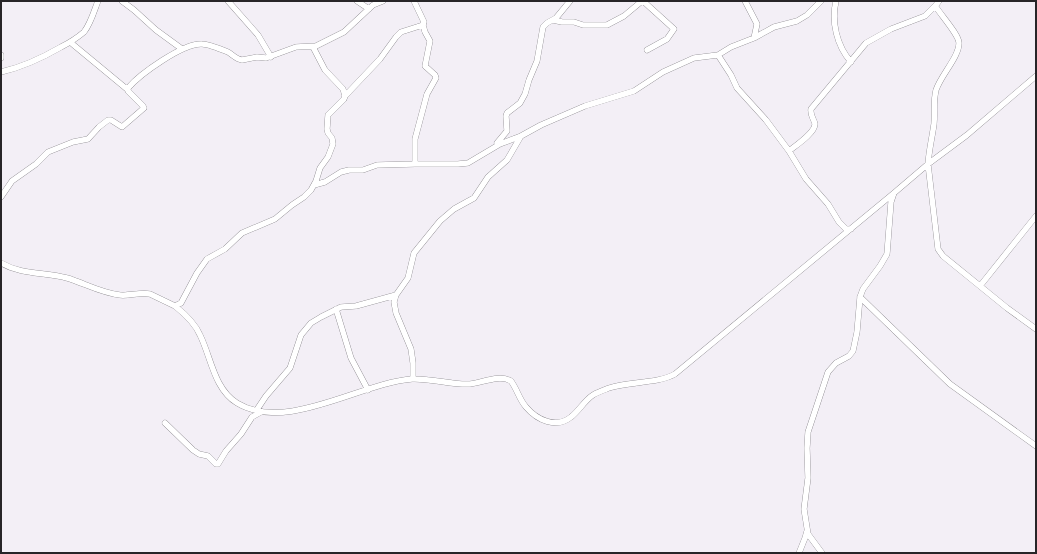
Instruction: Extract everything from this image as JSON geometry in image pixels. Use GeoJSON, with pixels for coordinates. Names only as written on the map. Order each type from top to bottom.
{"type":"FeatureCollection","features":[{"type":"Feature","properties":{"kind":"street"},"geometry":{"type":"LineString","coordinates":[[1,72],[22,66],[49,54],[70,42],[84,31],[89,24],[98,1]]}},
{"type":"Feature","properties":{"kind":"street"},"geometry":{"type":"LineString","coordinates":[[122,1],[156,30],[182,49]]}},
{"type":"Feature","properties":{"kind":"street"},"geometry":{"type":"LineString","coordinates":[[228,1],[258,35],[272,57]]}},
{"type":"Feature","properties":{"kind":"street"},"geometry":{"type":"LineString","coordinates":[[357,1],[369,9]]}},
{"type":"Feature","properties":{"kind":"street"},"geometry":{"type":"LineString","coordinates":[[128,90],[137,80],[165,58],[182,49],[201,44],[228,52],[242,60],[257,57],[272,57],[296,47],[313,47],[344,32],[374,5],[383,1]]}},
{"type":"Feature","properties":{"kind":"street"},"geometry":{"type":"LineString","coordinates":[[414,1],[424,22],[423,25],[425,32],[430,41],[425,66],[435,75],[436,78],[427,94],[415,139],[415,164]]}},
{"type":"Feature","properties":{"kind":"street"},"geometry":{"type":"LineString","coordinates":[[492,148],[507,131],[507,113],[517,106],[525,94],[529,80],[539,57],[543,27],[562,12],[570,1]]}},
{"type":"Feature","properties":{"kind":"street"},"geometry":{"type":"LineString","coordinates":[[553,20],[574,22],[583,25],[607,25],[631,11],[643,1],[674,29],[667,39],[647,50]]}},
{"type":"Feature","properties":{"kind":"street"},"geometry":{"type":"LineString","coordinates":[[745,1],[757,24],[754,38]]}},
{"type":"Feature","properties":{"kind":"street"},"geometry":{"type":"LineString","coordinates":[[314,185],[325,182],[337,173],[344,170],[363,170],[377,166],[415,164],[463,164],[473,160],[504,142],[521,136],[541,125],[586,106],[634,91],[663,72],[694,58],[718,55],[731,46],[754,38],[774,27],[791,24],[811,12],[821,1]]}},
{"type":"Feature","properties":{"kind":"street"},"geometry":{"type":"LineString","coordinates":[[836,1],[834,24],[841,48],[851,62]]}},
{"type":"Feature","properties":{"kind":"street"},"geometry":{"type":"LineString","coordinates":[[789,151],[814,128],[815,123],[810,114],[811,109],[863,47],[871,39],[891,29],[925,16],[937,3],[957,37],[959,44],[952,62],[944,73],[936,90],[933,107],[934,123],[928,154],[938,249],[944,256],[980,286],[1036,329]]}},
{"type":"Feature","properties":{"kind":"street"},"geometry":{"type":"LineString","coordinates":[[175,306],[179,305],[183,301],[197,273],[207,260],[225,249],[242,233],[275,219],[304,197],[314,185],[320,168],[328,157],[333,144],[332,138],[327,129],[328,115],[380,59],[396,36],[406,29],[423,25]]}},
{"type":"Feature","properties":{"kind":"street"},"geometry":{"type":"LineString","coordinates":[[1,197],[12,181],[36,164],[48,152],[73,142],[88,139],[108,120],[111,120],[122,127],[144,108],[128,90],[70,42]]}},
{"type":"Feature","properties":{"kind":"street"},"geometry":{"type":"LineString","coordinates":[[313,47],[325,70],[343,89],[345,96]]}},
{"type":"Feature","properties":{"kind":"street"},"geometry":{"type":"LineString","coordinates":[[718,55],[731,75],[736,88],[766,120],[789,151],[806,179],[828,204],[838,222],[844,228],[851,229]]}},
{"type":"Feature","properties":{"kind":"street"},"geometry":{"type":"LineString","coordinates":[[1,263],[13,270],[61,277],[77,281],[108,293],[129,295],[142,293],[150,294],[175,306],[197,329],[206,348],[216,376],[226,393],[236,402],[259,412],[279,412],[305,408],[413,379],[469,384],[499,378],[508,379],[515,386],[526,408],[542,420],[549,423],[558,422],[568,420],[591,396],[604,390],[617,386],[650,381],[675,374],[928,164],[972,131],[1036,76]]}},
{"type":"Feature","properties":{"kind":"street"},"geometry":{"type":"LineString","coordinates":[[413,379],[411,349],[398,320],[394,305],[396,295],[408,278],[414,253],[444,218],[454,209],[474,198],[488,177],[506,160],[521,136]]}},
{"type":"Feature","properties":{"kind":"street"},"geometry":{"type":"LineString","coordinates":[[822,553],[810,537],[807,530],[804,509],[808,478],[808,432],[828,372],[836,363],[849,356],[852,351],[857,332],[860,297],[863,289],[887,254],[890,211],[894,193]]}},
{"type":"Feature","properties":{"kind":"street"},"geometry":{"type":"LineString","coordinates":[[980,286],[1036,216]]}},
{"type":"Feature","properties":{"kind":"street"},"geometry":{"type":"LineString","coordinates":[[165,423],[196,452],[208,456],[216,464],[218,464],[226,451],[241,434],[252,416],[259,412],[266,396],[290,368],[300,335],[311,323],[336,309],[346,306],[356,306],[396,295]]}},
{"type":"Feature","properties":{"kind":"street"},"geometry":{"type":"LineString","coordinates":[[860,297],[950,384],[1036,446]]}},
{"type":"Feature","properties":{"kind":"street"},"geometry":{"type":"LineString","coordinates":[[336,309],[351,358],[368,390]]}},
{"type":"Feature","properties":{"kind":"street"},"geometry":{"type":"LineString","coordinates":[[799,553],[807,530]]}}]}
